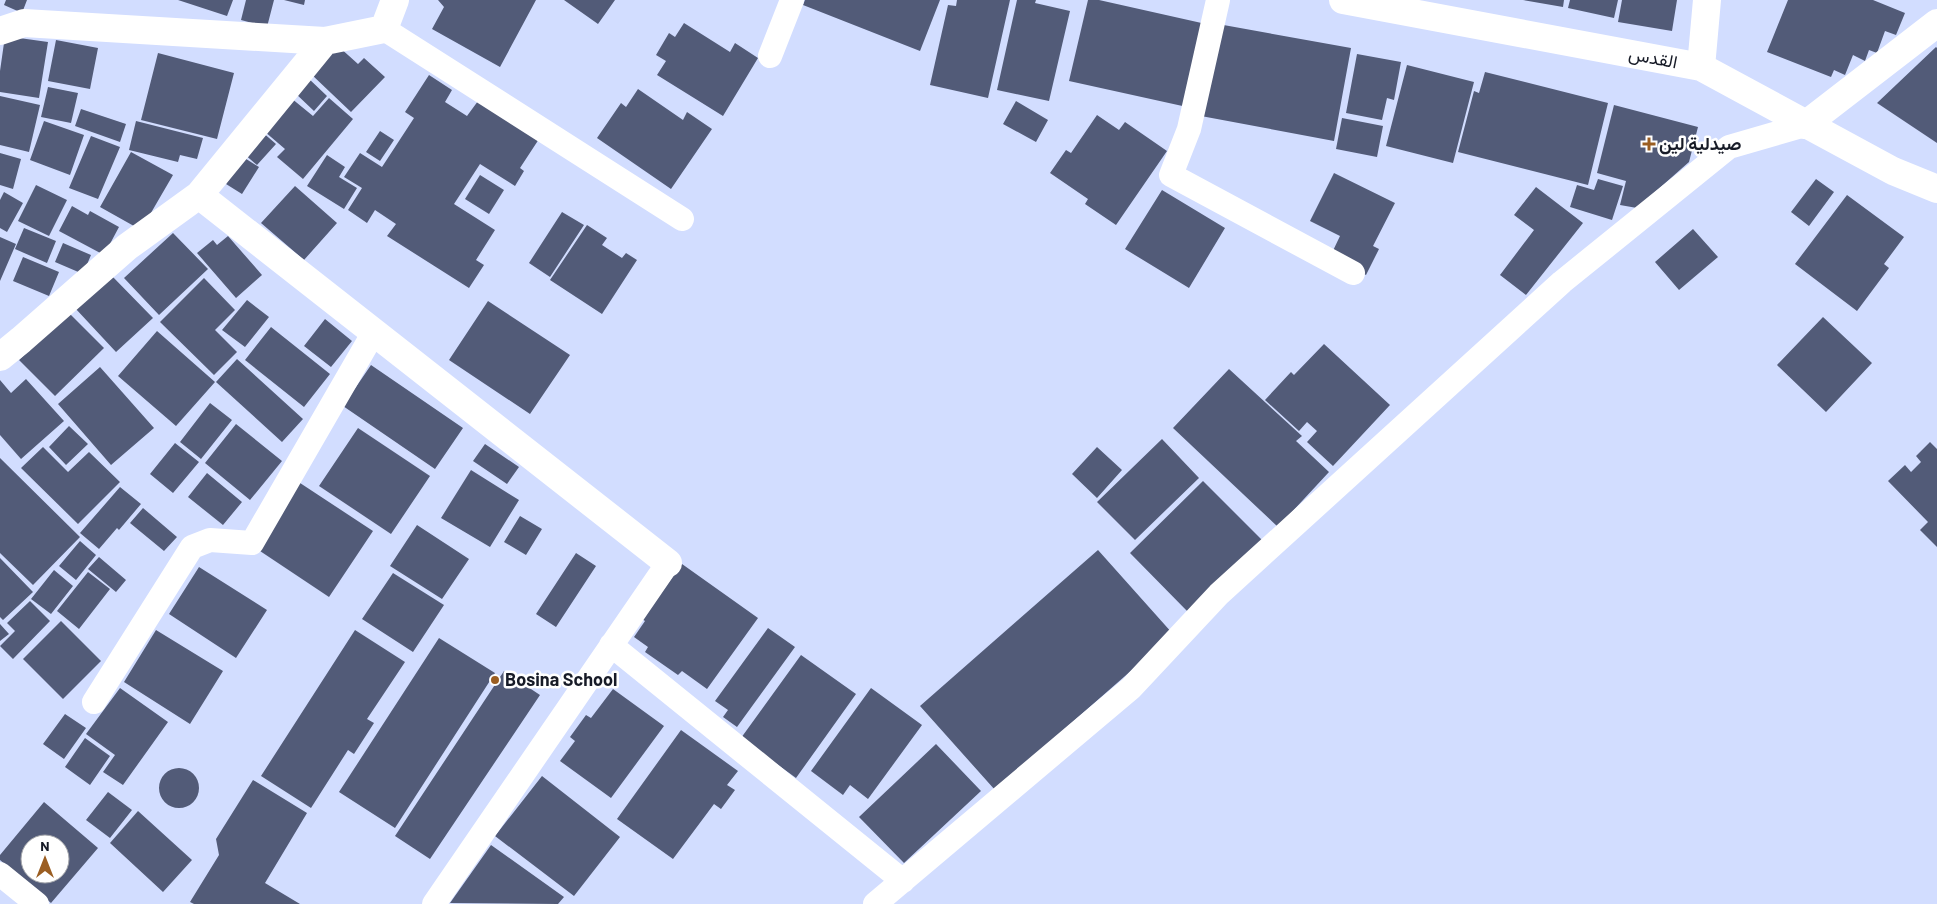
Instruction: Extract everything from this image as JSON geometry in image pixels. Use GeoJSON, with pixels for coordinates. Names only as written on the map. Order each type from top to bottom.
{"type":"FeatureCollection","features":[{"type":"Feature","properties":{"kind":"street"},"geometry":{"type":"LineString","coordinates":[[0,31],[24,23],[325,40],[384,29],[395,0]]}},
{"type":"Feature","properties":{"kind":"street","name":"القدس"},"geometry":{"type":"LineString","coordinates":[[1343,0],[1702,67],[1893,172],[1937,189]]}},
{"type":"Feature","properties":{"kind":"street"},"geometry":{"type":"LineString","coordinates":[[1702,67],[1706,0]]}},
{"type":"Feature","properties":{"kind":"street"},"geometry":{"type":"LineString","coordinates":[[1805,125],[1937,23]]}},
{"type":"Feature","properties":{"kind":"street"},"geometry":{"type":"LineString","coordinates":[[0,357],[22,340],[127,247],[199,196],[325,40]]}},
{"type":"Feature","properties":{"kind":"street"},"geometry":{"type":"LineString","coordinates":[[199,196],[668,563]]}},
{"type":"Feature","properties":{"kind":"lane"},"geometry":{"type":"LineString","coordinates":[[770,56],[792,0]]}},
{"type":"Feature","properties":{"kind":"lane"},"geometry":{"type":"LineString","coordinates":[[1218,0],[1189,129],[1171,175],[1353,273]]}},
{"type":"Feature","properties":{"kind":"lane"},"geometry":{"type":"LineString","coordinates":[[384,29],[682,219]]}},
{"type":"Feature","properties":{"kind":"lane"},"geometry":{"type":"LineString","coordinates":[[875,904],[1131,688],[1219,594],[1562,282],[1729,148],[1805,125]]}},
{"type":"Feature","properties":{"kind":"lane"},"geometry":{"type":"LineString","coordinates":[[94,702],[192,547],[210,540],[252,543],[374,332]]}},
{"type":"Feature","properties":{"kind":"lane"},"geometry":{"type":"LineString","coordinates":[[434,904],[668,563]]}},
{"type":"Feature","properties":{"kind":"lane"},"geometry":{"type":"LineString","coordinates":[[611,645],[903,881]]}},
{"type":"Feature","properties":{"kind":"lane"},"geometry":{"type":"LineString","coordinates":[[0,874],[36,904]]}},
{"type":"Feature","properties":{"kind":"building"},"geometry":{"type":"Polygon","coordinates":[[[6,0],[27,0],[22,13],[4,5],[6,0]]]}},
{"type":"Feature","properties":{"kind":"building"},"geometry":{"type":"Polygon","coordinates":[[[178,0],[233,0],[227,16],[178,0]]]}},
{"type":"Feature","properties":{"kind":"building"},"geometry":{"type":"Polygon","coordinates":[[[246,0],[274,0],[267,27],[241,20],[246,0]]]}},
{"type":"Feature","properties":{"kind":"building"},"geometry":{"type":"Polygon","coordinates":[[[284,0],[305,0],[304,5],[284,0]]]}},
{"type":"Feature","properties":{"kind":"building"},"geometry":{"type":"Polygon","coordinates":[[[438,0],[536,0],[500,67],[432,29],[444,7],[438,0]]]}},
{"type":"Feature","properties":{"kind":"building"},"geometry":{"type":"Polygon","coordinates":[[[564,0],[615,0],[598,24],[564,0]]]}},
{"type":"Feature","properties":{"kind":"building"},"geometry":{"type":"Polygon","coordinates":[[[805,0],[940,0],[920,51],[803,5],[805,0]]]}},
{"type":"Feature","properties":{"kind":"building"},"geometry":{"type":"Polygon","coordinates":[[[957,0],[1010,0],[988,98],[930,85],[948,5],[956,6],[957,0]]]}},
{"type":"Feature","properties":{"kind":"building"},"geometry":{"type":"Polygon","coordinates":[[[1017,0],[1036,0],[1035,3],[1070,11],[1049,101],[997,90],[1017,0]]]}},
{"type":"Feature","properties":{"kind":"building"},"geometry":{"type":"Polygon","coordinates":[[[1088,0],[1099,0],[1206,24],[1187,107],[1069,81],[1088,0]]]}},
{"type":"Feature","properties":{"kind":"building"},"geometry":{"type":"Polygon","coordinates":[[[1523,0],[1564,0],[1563,7],[1523,0]]]}},
{"type":"Feature","properties":{"kind":"building"},"geometry":{"type":"Polygon","coordinates":[[[1570,0],[1618,0],[1614,18],[1568,8],[1570,0]]]}},
{"type":"Feature","properties":{"kind":"building"},"geometry":{"type":"Polygon","coordinates":[[[1622,0],[1677,0],[1672,31],[1618,22],[1622,0]]]}},
{"type":"Feature","properties":{"kind":"building"},"geometry":{"type":"Polygon","coordinates":[[[1788,0],[1873,0],[1905,13],[1896,35],[1885,31],[1877,53],[1869,50],[1865,61],[1853,55],[1845,75],[1834,70],[1831,77],[1767,52],[1788,0]]]}},
{"type":"Feature","properties":{"kind":"building"},"geometry":{"type":"Polygon","coordinates":[[[684,23],[730,52],[735,43],[758,58],[723,116],[657,75],[666,61],[656,55],[669,33],[675,37],[684,23]]]}},
{"type":"Feature","properties":{"kind":"building"},"geometry":{"type":"Polygon","coordinates":[[[1218,24],[1351,48],[1334,141],[1201,116],[1218,24]]]}},
{"type":"Feature","properties":{"kind":"building"},"geometry":{"type":"Polygon","coordinates":[[[5,36],[48,42],[39,98],[0,92],[0,71],[5,36]]]}},
{"type":"Feature","properties":{"kind":"building"},"geometry":{"type":"Polygon","coordinates":[[[56,40],[98,48],[90,89],[48,81],[56,40]]]}},
{"type":"Feature","properties":{"kind":"building"},"geometry":{"type":"Polygon","coordinates":[[[338,46],[358,64],[364,58],[385,77],[351,112],[311,74],[338,46]]]}},
{"type":"Feature","properties":{"kind":"building"},"geometry":{"type":"Polygon","coordinates":[[[1937,48],[1937,143],[1877,103],[1937,48]]]}},
{"type":"Feature","properties":{"kind":"building"},"geometry":{"type":"Polygon","coordinates":[[[158,53],[234,73],[217,139],[141,120],[158,53]]]}},
{"type":"Feature","properties":{"kind":"building"},"geometry":{"type":"Polygon","coordinates":[[[1357,54],[1401,62],[1394,100],[1387,98],[1382,120],[1346,113],[1357,54]]]}},
{"type":"Feature","properties":{"kind":"building"},"geometry":{"type":"Polygon","coordinates":[[[1407,65],[1474,82],[1453,163],[1386,146],[1407,65]]]}},
{"type":"Feature","properties":{"kind":"building"},"geometry":{"type":"Polygon","coordinates":[[[1485,72],[1608,103],[1588,185],[1458,152],[1474,91],[1479,93],[1485,72]]]}},
{"type":"Feature","properties":{"kind":"building"},"geometry":{"type":"Polygon","coordinates":[[[429,75],[452,90],[445,102],[467,116],[478,101],[539,139],[520,168],[524,171],[515,186],[480,164],[454,204],[495,230],[476,260],[484,265],[469,288],[387,236],[396,224],[375,210],[367,223],[348,210],[362,188],[344,177],[360,153],[382,167],[414,118],[405,112],[429,75]]]}},
{"type":"Feature","properties":{"kind":"building"},"geometry":{"type":"Polygon","coordinates":[[[307,77],[327,96],[314,111],[294,92],[307,77]]]}},
{"type":"Feature","properties":{"kind":"building"},"geometry":{"type":"Polygon","coordinates":[[[48,87],[78,93],[71,123],[41,117],[48,87]]]}},
{"type":"Feature","properties":{"kind":"building"},"geometry":{"type":"Polygon","coordinates":[[[638,89],[683,120],[687,112],[712,129],[671,189],[597,138],[621,103],[626,107],[638,89]]]}},
{"type":"Feature","properties":{"kind":"building"},"geometry":{"type":"Polygon","coordinates":[[[0,96],[40,105],[29,152],[0,145],[0,96]]]}},
{"type":"Feature","properties":{"kind":"building"},"geometry":{"type":"Polygon","coordinates":[[[291,98],[313,116],[329,98],[353,119],[303,179],[277,157],[285,149],[264,131],[291,98]]]}},
{"type":"Feature","properties":{"kind":"building"},"geometry":{"type":"Polygon","coordinates":[[[1016,101],[1048,120],[1036,142],[1003,124],[1016,101]]]}},
{"type":"Feature","properties":{"kind":"building","name":"صيدلية لين"},"geometry":{"type":"Polygon","coordinates":[[[1614,105],[1698,127],[1689,162],[1637,208],[1620,205],[1626,181],[1597,173],[1614,105]]]}},
{"type":"Feature","properties":{"kind":"building"},"geometry":{"type":"Polygon","coordinates":[[[81,109],[126,124],[120,142],[75,126],[81,109]]]}},
{"type":"Feature","properties":{"kind":"building"},"geometry":{"type":"Polygon","coordinates":[[[1097,115],[1119,130],[1125,122],[1167,151],[1116,225],[1085,204],[1088,199],[1050,173],[1066,150],[1071,153],[1097,115]]]}},
{"type":"Feature","properties":{"kind":"building"},"geometry":{"type":"Polygon","coordinates":[[[1342,118],[1383,126],[1377,157],[1336,149],[1342,118]]]}},
{"type":"Feature","properties":{"kind":"building"},"geometry":{"type":"Polygon","coordinates":[[[44,121],[84,135],[70,175],[30,160],[44,121]]]}},
{"type":"Feature","properties":{"kind":"building"},"geometry":{"type":"Polygon","coordinates":[[[136,121],[203,138],[197,159],[180,155],[178,162],[129,150],[136,121]]]}},
{"type":"Feature","properties":{"kind":"building"},"geometry":{"type":"Polygon","coordinates":[[[261,131],[276,144],[257,165],[243,153],[261,131]]]}},
{"type":"Feature","properties":{"kind":"building"},"geometry":{"type":"Polygon","coordinates":[[[380,131],[394,140],[380,161],[366,152],[380,131]]]}},
{"type":"Feature","properties":{"kind":"building"},"geometry":{"type":"Polygon","coordinates":[[[91,136],[120,147],[98,199],[69,188],[91,136]]]}},
{"type":"Feature","properties":{"kind":"building"},"geometry":{"type":"Polygon","coordinates":[[[131,152],[173,175],[141,230],[100,207],[131,152]]]}},
{"type":"Feature","properties":{"kind":"building"},"geometry":{"type":"Polygon","coordinates":[[[0,153],[21,159],[13,189],[0,185],[0,153]]]}},
{"type":"Feature","properties":{"kind":"building"},"geometry":{"type":"Polygon","coordinates":[[[327,155],[345,167],[339,177],[357,188],[344,209],[307,186],[327,155]]]}},
{"type":"Feature","properties":{"kind":"building"},"geometry":{"type":"Polygon","coordinates":[[[243,157],[259,167],[242,194],[226,184],[243,157]]]}},
{"type":"Feature","properties":{"kind":"building"},"geometry":{"type":"Polygon","coordinates":[[[1334,173],[1395,203],[1373,246],[1379,249],[1366,275],[1330,257],[1340,236],[1310,221],[1334,173]]]}},
{"type":"Feature","properties":{"kind":"building"},"geometry":{"type":"Polygon","coordinates":[[[480,175],[504,190],[489,214],[465,199],[480,175]]]}},
{"type":"Feature","properties":{"kind":"building"},"geometry":{"type":"Polygon","coordinates":[[[1598,179],[1623,186],[1612,220],[1570,207],[1577,185],[1594,190],[1598,179]]]}},
{"type":"Feature","properties":{"kind":"building"},"geometry":{"type":"Polygon","coordinates":[[[1816,179],[1834,192],[1809,226],[1791,212],[1816,179]]]}},
{"type":"Feature","properties":{"kind":"building"},"geometry":{"type":"Polygon","coordinates":[[[36,185],[67,200],[49,236],[18,221],[36,185]]]}},
{"type":"Feature","properties":{"kind":"building"},"geometry":{"type":"Polygon","coordinates":[[[295,186],[337,223],[304,260],[261,223],[295,186]]]}},
{"type":"Feature","properties":{"kind":"building"},"geometry":{"type":"Polygon","coordinates":[[[1536,187],[1583,223],[1526,295],[1500,275],[1534,230],[1514,215],[1536,187]]]}},
{"type":"Feature","properties":{"kind":"building"},"geometry":{"type":"Polygon","coordinates":[[[1162,190],[1225,228],[1189,288],[1125,249],[1162,190]]]}},
{"type":"Feature","properties":{"kind":"building"},"geometry":{"type":"Polygon","coordinates":[[[4,192],[23,203],[7,232],[0,228],[0,200],[4,192]]]}},
{"type":"Feature","properties":{"kind":"building"},"geometry":{"type":"Polygon","coordinates":[[[1847,195],[1904,237],[1884,264],[1889,268],[1857,311],[1795,264],[1847,195]]]}},
{"type":"Feature","properties":{"kind":"building"},"geometry":{"type":"Polygon","coordinates":[[[72,206],[88,215],[90,211],[119,227],[104,255],[59,231],[72,206]]]}},
{"type":"Feature","properties":{"kind":"building"},"geometry":{"type":"Polygon","coordinates":[[[562,212],[584,225],[550,277],[529,263],[562,212]]]}},
{"type":"Feature","properties":{"kind":"building"},"geometry":{"type":"Polygon","coordinates":[[[587,225],[607,238],[602,245],[622,258],[626,253],[637,260],[602,314],[550,280],[587,225]]]}},
{"type":"Feature","properties":{"kind":"building"},"geometry":{"type":"Polygon","coordinates":[[[24,228],[56,241],[47,263],[15,249],[24,228]]]}},
{"type":"Feature","properties":{"kind":"building"},"geometry":{"type":"Polygon","coordinates":[[[1693,229],[1718,257],[1679,290],[1655,262],[1693,229]]]}},
{"type":"Feature","properties":{"kind":"building"},"geometry":{"type":"Polygon","coordinates":[[[173,233],[208,269],[159,315],[124,278],[173,233]]]}},
{"type":"Feature","properties":{"kind":"building"},"geometry":{"type":"Polygon","coordinates":[[[228,236],[262,275],[236,298],[197,253],[213,240],[217,245],[228,236]]]}},
{"type":"Feature","properties":{"kind":"building"},"geometry":{"type":"Polygon","coordinates":[[[0,237],[16,244],[0,281],[0,237]]]}},
{"type":"Feature","properties":{"kind":"building"},"geometry":{"type":"Polygon","coordinates":[[[63,243],[91,255],[83,274],[55,262],[63,243]]]}},
{"type":"Feature","properties":{"kind":"building"},"geometry":{"type":"Polygon","coordinates":[[[23,257],[59,272],[49,296],[13,281],[23,257]]]}},
{"type":"Feature","properties":{"kind":"building"},"geometry":{"type":"Polygon","coordinates":[[[111,275],[153,318],[116,352],[75,308],[111,275]]]}},
{"type":"Feature","properties":{"kind":"building"},"geometry":{"type":"Polygon","coordinates":[[[204,278],[235,310],[215,330],[237,352],[214,375],[160,322],[204,278]]]}},
{"type":"Feature","properties":{"kind":"building"},"geometry":{"type":"Polygon","coordinates":[[[247,300],[269,317],[245,347],[222,330],[247,300]]]}},
{"type":"Feature","properties":{"kind":"building"},"geometry":{"type":"Polygon","coordinates":[[[488,301],[570,355],[530,414],[449,360],[488,301]]]}},
{"type":"Feature","properties":{"kind":"building"},"geometry":{"type":"Polygon","coordinates":[[[68,312],[104,348],[55,396],[19,360],[68,312]]]}},
{"type":"Feature","properties":{"kind":"building"},"geometry":{"type":"Polygon","coordinates":[[[1823,317],[1872,363],[1826,412],[1777,365],[1823,317]]]}},
{"type":"Feature","properties":{"kind":"building"},"geometry":{"type":"Polygon","coordinates":[[[325,319],[352,341],[331,367],[304,346],[325,319]]]}},
{"type":"Feature","properties":{"kind":"building"},"geometry":{"type":"Polygon","coordinates":[[[271,327],[330,374],[304,407],[245,360],[271,327]]]}},
{"type":"Feature","properties":{"kind":"building"},"geometry":{"type":"Polygon","coordinates":[[[157,331],[215,382],[176,426],[118,376],[157,331]]]}},
{"type":"Feature","properties":{"kind":"building"},"geometry":{"type":"Polygon","coordinates":[[[1324,344],[1390,405],[1333,466],[1307,442],[1317,431],[1307,422],[1299,431],[1265,400],[1291,372],[1294,375],[1324,344]]]}},
{"type":"Feature","properties":{"kind":"building"},"geometry":{"type":"Polygon","coordinates":[[[237,359],[303,419],[282,442],[216,382],[237,359]]]}},
{"type":"Feature","properties":{"kind":"building"},"geometry":{"type":"Polygon","coordinates":[[[371,365],[463,428],[435,469],[343,406],[371,365]]]}},
{"type":"Feature","properties":{"kind":"building"},"geometry":{"type":"Polygon","coordinates":[[[100,367],[154,428],[111,465],[58,404],[100,367]]]}},
{"type":"Feature","properties":{"kind":"building"},"geometry":{"type":"Polygon","coordinates":[[[1229,369],[1302,436],[1296,441],[1329,472],[1278,527],[1173,428],[1229,369]]]}},
{"type":"Feature","properties":{"kind":"building"},"geometry":{"type":"Polygon","coordinates":[[[26,379],[64,421],[21,459],[0,435],[0,380],[11,393],[26,379]]]}},
{"type":"Feature","properties":{"kind":"building"},"geometry":{"type":"Polygon","coordinates":[[[210,403],[232,420],[201,459],[180,442],[210,403]]]}},
{"type":"Feature","properties":{"kind":"building"},"geometry":{"type":"Polygon","coordinates":[[[236,424],[282,461],[250,500],[205,463],[236,424]]]}},
{"type":"Feature","properties":{"kind":"building"},"geometry":{"type":"Polygon","coordinates":[[[69,426],[88,444],[66,465],[49,447],[69,426]]]}},
{"type":"Feature","properties":{"kind":"building"},"geometry":{"type":"Polygon","coordinates":[[[358,428],[430,476],[391,534],[319,486],[358,428]]]}},
{"type":"Feature","properties":{"kind":"building"},"geometry":{"type":"Polygon","coordinates":[[[1162,439],[1199,478],[1135,540],[1097,502],[1162,439]]]}},
{"type":"Feature","properties":{"kind":"building"},"geometry":{"type":"Polygon","coordinates":[[[1930,442],[1937,449],[1937,547],[1920,530],[1928,522],[1888,481],[1905,465],[1911,472],[1921,462],[1916,456],[1930,442]]]}},
{"type":"Feature","properties":{"kind":"building"},"geometry":{"type":"Polygon","coordinates":[[[175,443],[199,462],[173,493],[150,474],[175,443]]]}},
{"type":"Feature","properties":{"kind":"building"},"geometry":{"type":"Polygon","coordinates":[[[485,444],[519,467],[507,484],[473,461],[485,444]]]}},
{"type":"Feature","properties":{"kind":"building"},"geometry":{"type":"Polygon","coordinates":[[[43,447],[68,472],[89,452],[120,482],[78,524],[21,468],[43,447]]]}},
{"type":"Feature","properties":{"kind":"building"},"geometry":{"type":"Polygon","coordinates":[[[1097,447],[1122,470],[1097,498],[1072,474],[1097,447]]]}},
{"type":"Feature","properties":{"kind":"building"},"geometry":{"type":"Polygon","coordinates":[[[0,458],[80,537],[33,585],[0,553],[0,458]]]}},
{"type":"Feature","properties":{"kind":"building"},"geometry":{"type":"Polygon","coordinates":[[[471,470],[519,500],[490,547],[441,518],[471,470]]]}},
{"type":"Feature","properties":{"kind":"building"},"geometry":{"type":"Polygon","coordinates":[[[207,473],[242,502],[223,525],[188,497],[207,473]]]}},
{"type":"Feature","properties":{"kind":"building"},"geometry":{"type":"Polygon","coordinates":[[[297,481],[373,531],[329,597],[254,547],[297,481]]]}},
{"type":"Feature","properties":{"kind":"building"},"geometry":{"type":"Polygon","coordinates":[[[1203,481],[1262,540],[1188,612],[1130,553],[1203,481]]]}},
{"type":"Feature","properties":{"kind":"building"},"geometry":{"type":"Polygon","coordinates":[[[120,487],[141,504],[119,530],[117,528],[99,549],[80,533],[120,487]]]}},
{"type":"Feature","properties":{"kind":"building"},"geometry":{"type":"Polygon","coordinates":[[[143,508],[177,537],[164,551],[130,523],[143,508]]]}},
{"type":"Feature","properties":{"kind":"building"},"geometry":{"type":"Polygon","coordinates":[[[520,516],[542,529],[526,555],[504,542],[520,516]]]}},
{"type":"Feature","properties":{"kind":"building"},"geometry":{"type":"Polygon","coordinates":[[[417,525],[469,559],[442,599],[390,566],[417,525]]]}},
{"type":"Feature","properties":{"kind":"building"},"geometry":{"type":"Polygon","coordinates":[[[80,541],[96,555],[76,580],[59,566],[80,541]]]}},
{"type":"Feature","properties":{"kind":"building"},"geometry":{"type":"Polygon","coordinates":[[[1098,550],[1173,634],[995,790],[920,706],[1098,550]]]}},
{"type":"Feature","properties":{"kind":"building"},"geometry":{"type":"Polygon","coordinates":[[[576,553],[596,566],[556,627],[536,614],[576,553]]]}},
{"type":"Feature","properties":{"kind":"building"},"geometry":{"type":"Polygon","coordinates":[[[99,557],[126,580],[116,592],[88,569],[99,557]]]}},
{"type":"Feature","properties":{"kind":"building"},"geometry":{"type":"Polygon","coordinates":[[[0,558],[33,592],[3,620],[0,617],[0,558]]]}},
{"type":"Feature","properties":{"kind":"building"},"geometry":{"type":"Polygon","coordinates":[[[682,564],[758,618],[707,689],[682,671],[678,675],[645,652],[648,647],[634,637],[645,621],[642,619],[682,564]]]}},
{"type":"Feature","properties":{"kind":"building"},"geometry":{"type":"Polygon","coordinates":[[[199,567],[267,610],[236,658],[169,614],[199,567]]]}},
{"type":"Feature","properties":{"kind":"building"},"geometry":{"type":"Polygon","coordinates":[[[54,570],[73,586],[51,614],[31,599],[54,570]]]}},
{"type":"Feature","properties":{"kind":"building"},"geometry":{"type":"Polygon","coordinates":[[[88,572],[110,589],[79,629],[57,611],[88,572]]]}},
{"type":"Feature","properties":{"kind":"building"},"geometry":{"type":"Polygon","coordinates":[[[393,573],[444,605],[413,652],[362,619],[393,573]]]}},
{"type":"Feature","properties":{"kind":"building"},"geometry":{"type":"Polygon","coordinates":[[[30,601],[50,621],[13,659],[0,646],[15,631],[7,623],[30,601]]]}},
{"type":"Feature","properties":{"kind":"building"},"geometry":{"type":"Polygon","coordinates":[[[61,621],[101,661],[63,699],[23,659],[61,621]]]}},
{"type":"Feature","properties":{"kind":"building"},"geometry":{"type":"Polygon","coordinates":[[[0,624],[9,634],[0,641],[0,624]]]}},
{"type":"Feature","properties":{"kind":"building"},"geometry":{"type":"Polygon","coordinates":[[[768,628],[795,647],[737,727],[723,717],[728,710],[715,701],[768,628]]]}},
{"type":"Feature","properties":{"kind":"building"},"geometry":{"type":"Polygon","coordinates":[[[156,630],[223,671],[190,724],[124,682],[156,630]]]}},
{"type":"Feature","properties":{"kind":"building"},"geometry":{"type":"Polygon","coordinates":[[[355,630],[405,662],[367,719],[374,723],[354,754],[348,750],[311,808],[261,776],[355,630]]]}},
{"type":"Feature","properties":{"kind":"building"},"geometry":{"type":"Polygon","coordinates":[[[439,638],[495,673],[395,828],[339,792],[439,638]]]}},
{"type":"Feature","properties":{"kind":"building"},"geometry":{"type":"Polygon","coordinates":[[[801,655],[856,694],[796,778],[741,738],[801,655]]]}},
{"type":"Feature","properties":{"kind":"building"},"geometry":{"type":"Polygon","coordinates":[[[504,671],[540,695],[430,859],[395,836],[504,671]]]}},
{"type":"Feature","properties":{"kind":"building"},"geometry":{"type":"Polygon","coordinates":[[[120,688],[168,722],[123,785],[103,772],[115,755],[86,734],[120,688]]]}},
{"type":"Feature","properties":{"kind":"building"},"geometry":{"type":"Polygon","coordinates":[[[871,688],[922,725],[868,799],[850,785],[843,795],[811,771],[871,688]]]}},
{"type":"Feature","properties":{"kind":"building"},"geometry":{"type":"Polygon","coordinates":[[[613,689],[664,726],[611,798],[560,761],[575,741],[570,737],[586,715],[591,718],[613,689]]]}},
{"type":"Feature","properties":{"kind":"building"},"geometry":{"type":"Polygon","coordinates":[[[65,714],[86,728],[64,759],[43,744],[65,714]]]}},
{"type":"Feature","properties":{"kind":"building"},"geometry":{"type":"Polygon","coordinates":[[[681,730],[738,771],[727,785],[735,790],[721,809],[714,804],[673,859],[617,819],[681,730]]]}},
{"type":"Feature","properties":{"kind":"building"},"geometry":{"type":"Polygon","coordinates":[[[85,738],[110,756],[90,785],[65,767],[85,738]]]}},
{"type":"Feature","properties":{"kind":"building"},"geometry":{"type":"Polygon","coordinates":[[[936,744],[981,791],[904,863],[859,817],[936,744]]]}},
{"type":"Feature","properties":{"kind":"building"},"geometry":{"type":"Polygon","coordinates":[[[179,768],[193,774],[199,788],[193,802],[179,808],[165,802],[159,788],[165,774],[179,768]]]}},
{"type":"Feature","properties":{"kind":"building"},"geometry":{"type":"Polygon","coordinates":[[[542,776],[620,837],[574,896],[495,836],[542,776]]]}},
{"type":"Feature","properties":{"kind":"building"},"geometry":{"type":"Polygon","coordinates":[[[253,780],[307,813],[265,883],[300,904],[194,904],[190,902],[219,855],[216,839],[253,780]]]}},
{"type":"Feature","properties":{"kind":"building"},"geometry":{"type":"Polygon","coordinates":[[[108,792],[132,810],[110,838],[86,820],[108,792]]]}},
{"type":"Feature","properties":{"kind":"building"},"geometry":{"type":"Polygon","coordinates":[[[44,802],[98,848],[70,881],[70,834],[20,834],[20,877],[0,860],[0,855],[44,802]]]}},
{"type":"Feature","properties":{"kind":"building"},"geometry":{"type":"Polygon","coordinates":[[[138,811],[192,860],[163,892],[110,843],[138,811]]]}},
{"type":"Feature","properties":{"kind":"building"},"geometry":{"type":"Polygon","coordinates":[[[491,845],[564,897],[558,904],[450,903],[491,845]]]}},
{"type":"Feature","properties":{"kind":"building"},"geometry":{"type":"Polygon","coordinates":[[[28,884],[67,884],[51,903],[28,884]]]}},
{"type":"Feature","properties":{"kind":"place","name":"صيدلية لين"},"geometry":{"type":"Point","coordinates":[1649,144]}},
{"type":"Feature","properties":{"kind":"place","name":"Bosina School"},"geometry":{"type":"Point","coordinates":[495,680]}}]}
